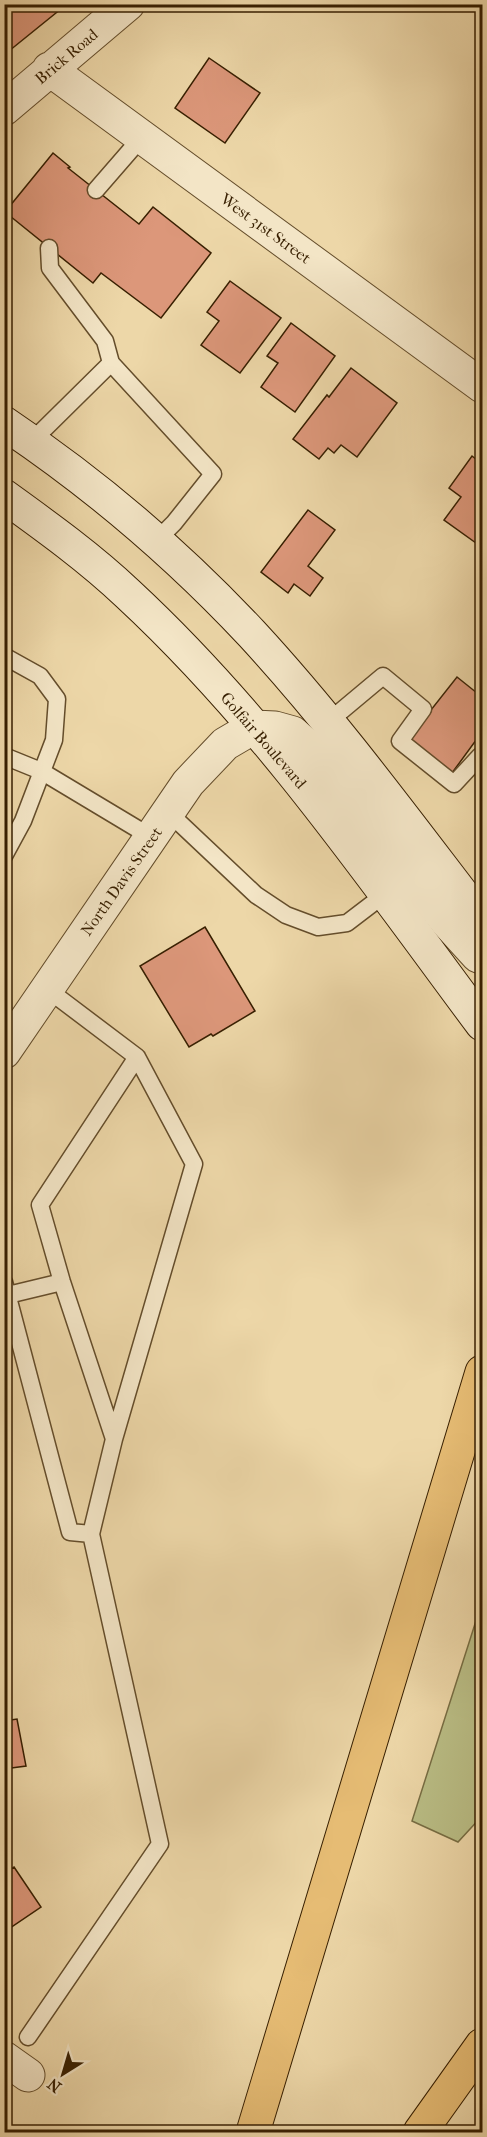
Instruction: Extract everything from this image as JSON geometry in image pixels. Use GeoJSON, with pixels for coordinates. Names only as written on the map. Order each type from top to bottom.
{"type":"FeatureCollection","features":[{"type":"Feature","properties":{"kind":"highway"},"geometry":{"type":"LineString","coordinates":[[253,2133],[483,1372]]}},
{"type":"Feature","properties":{"kind":"highway"},"geometry":{"type":"LineString","coordinates":[[420,2133],[483,2044]]}},
{"type":"Feature","properties":{"kind":"street","name":"Brick Road"},"geometry":{"type":"LineString","coordinates":[[4,109],[128,4]]}},
{"type":"Feature","properties":{"kind":"street","name":"West 31st Street"},"geometry":{"type":"LineString","coordinates":[[49,69],[483,386]]}},
{"type":"Feature","properties":{"kind":"street"},"geometry":{"type":"LineString","coordinates":[[4,423],[32,441],[157,540],[252,634],[328,722],[483,920]]}},
{"type":"Feature","properties":{"kind":"street","name":"Golfair Boulevard"},"geometry":{"type":"LineString","coordinates":[[4,496],[82,554],[128,594],[198,664],[325,812],[483,1024]]}},
{"type":"Feature","properties":{"kind":"street"},"geometry":{"type":"LineString","coordinates":[[254,727],[293,732],[319,757],[447,922],[478,956],[483,957]]}},
{"type":"Feature","properties":{"kind":"street","name":"North Davis Street"},"geometry":{"type":"LineString","coordinates":[[4,1052],[188,783],[225,744],[254,727]]}},
{"type":"Feature","properties":{"kind":"lane"},"geometry":{"type":"LineString","coordinates":[[96,190],[142,137]]}},
{"type":"Feature","properties":{"kind":"lane"},"geometry":{"type":"LineString","coordinates":[[49,248],[50,268],[105,341],[111,363],[213,474],[174,523],[157,540]]}},
{"type":"Feature","properties":{"kind":"lane"},"geometry":{"type":"LineString","coordinates":[[32,441],[111,363]]}},
{"type":"Feature","properties":{"kind":"lane"},"geometry":{"type":"LineString","coordinates":[[4,656],[40,676],[57,699],[54,740],[23,821],[4,856]]}},
{"type":"Feature","properties":{"kind":"lane"},"geometry":{"type":"LineString","coordinates":[[328,722],[383,676],[423,709],[400,741],[454,784],[480,756],[483,758]]}},
{"type":"Feature","properties":{"kind":"lane"},"geometry":{"type":"LineString","coordinates":[[4,756],[160,825],[286,915],[318,927],[347,923],[386,894]]}},
{"type":"Feature","properties":{"kind":"lane"},"geometry":{"type":"LineString","coordinates":[[20,2057],[160,1845],[91,1534],[114,1439],[194,1164],[137,1057],[46,989]]}},
{"type":"Feature","properties":{"kind":"lane"},"geometry":{"type":"LineString","coordinates":[[114,1439],[62,1282],[40,1205],[137,1057]]}},
{"type":"Feature","properties":{"kind":"lane"},"geometry":{"type":"LineString","coordinates":[[62,1282],[6,1288],[70,1532],[91,1534]]}},
{"type":"Feature","properties":{"kind":"green space"},"geometry":{"type":"Polygon","coordinates":[[[482,1602],[482,1816],[458,1842],[412,1821],[482,1602]]]}},
{"type":"Feature","properties":{"kind":"building"},"geometry":{"type":"Polygon","coordinates":[[[4,4],[67,4],[4,55],[4,4]]]}},
{"type":"Feature","properties":{"kind":"building"},"geometry":{"type":"Polygon","coordinates":[[[209,58],[260,93],[225,143],[175,108],[209,58]]]}},
{"type":"Feature","properties":{"kind":"building"},"geometry":{"type":"Polygon","coordinates":[[[53,153],[70,167],[68,168],[139,224],[153,207],[211,253],[161,318],[101,273],[93,283],[5,212],[53,153]]]}},
{"type":"Feature","properties":{"kind":"building"},"geometry":{"type":"Polygon","coordinates":[[[230,281],[281,318],[240,373],[201,345],[219,321],[207,312],[230,281]]]}},
{"type":"Feature","properties":{"kind":"building"},"geometry":{"type":"Polygon","coordinates":[[[291,323],[335,356],[295,412],[261,387],[278,363],[267,356],[291,323]]]}},
{"type":"Feature","properties":{"kind":"building"},"geometry":{"type":"Polygon","coordinates":[[[351,368],[397,403],[357,457],[341,445],[334,453],[328,448],[319,459],[293,439],[351,368]]]}},
{"type":"Feature","properties":{"kind":"building"},"geometry":{"type":"Polygon","coordinates":[[[472,456],[482,464],[482,534],[476,543],[444,520],[461,497],[449,488],[472,456]]]}},
{"type":"Feature","properties":{"kind":"building"},"geometry":{"type":"Polygon","coordinates":[[[308,510],[335,530],[308,566],[323,578],[310,596],[294,584],[288,593],[261,572],[308,510]]]}},
{"type":"Feature","properties":{"kind":"building"},"geometry":{"type":"Polygon","coordinates":[[[457,677],[482,697],[482,732],[452,773],[408,739],[457,677]]]}},
{"type":"Feature","properties":{"kind":"building"},"geometry":{"type":"Polygon","coordinates":[[[205,927],[255,1011],[213,1036],[211,1034],[189,1047],[140,966],[205,927]]]}},
{"type":"Feature","properties":{"kind":"building"},"geometry":{"type":"Polygon","coordinates":[[[4,1634],[11,1656],[4,1658],[4,1634]]]}},
{"type":"Feature","properties":{"kind":"building"},"geometry":{"type":"Polygon","coordinates":[[[17,1719],[26,1766],[4,1769],[4,1721],[17,1719]]]}},
{"type":"Feature","properties":{"kind":"building"},"geometry":{"type":"Polygon","coordinates":[[[14,1867],[41,1907],[4,1932],[4,1874],[14,1867]]]}}]}
